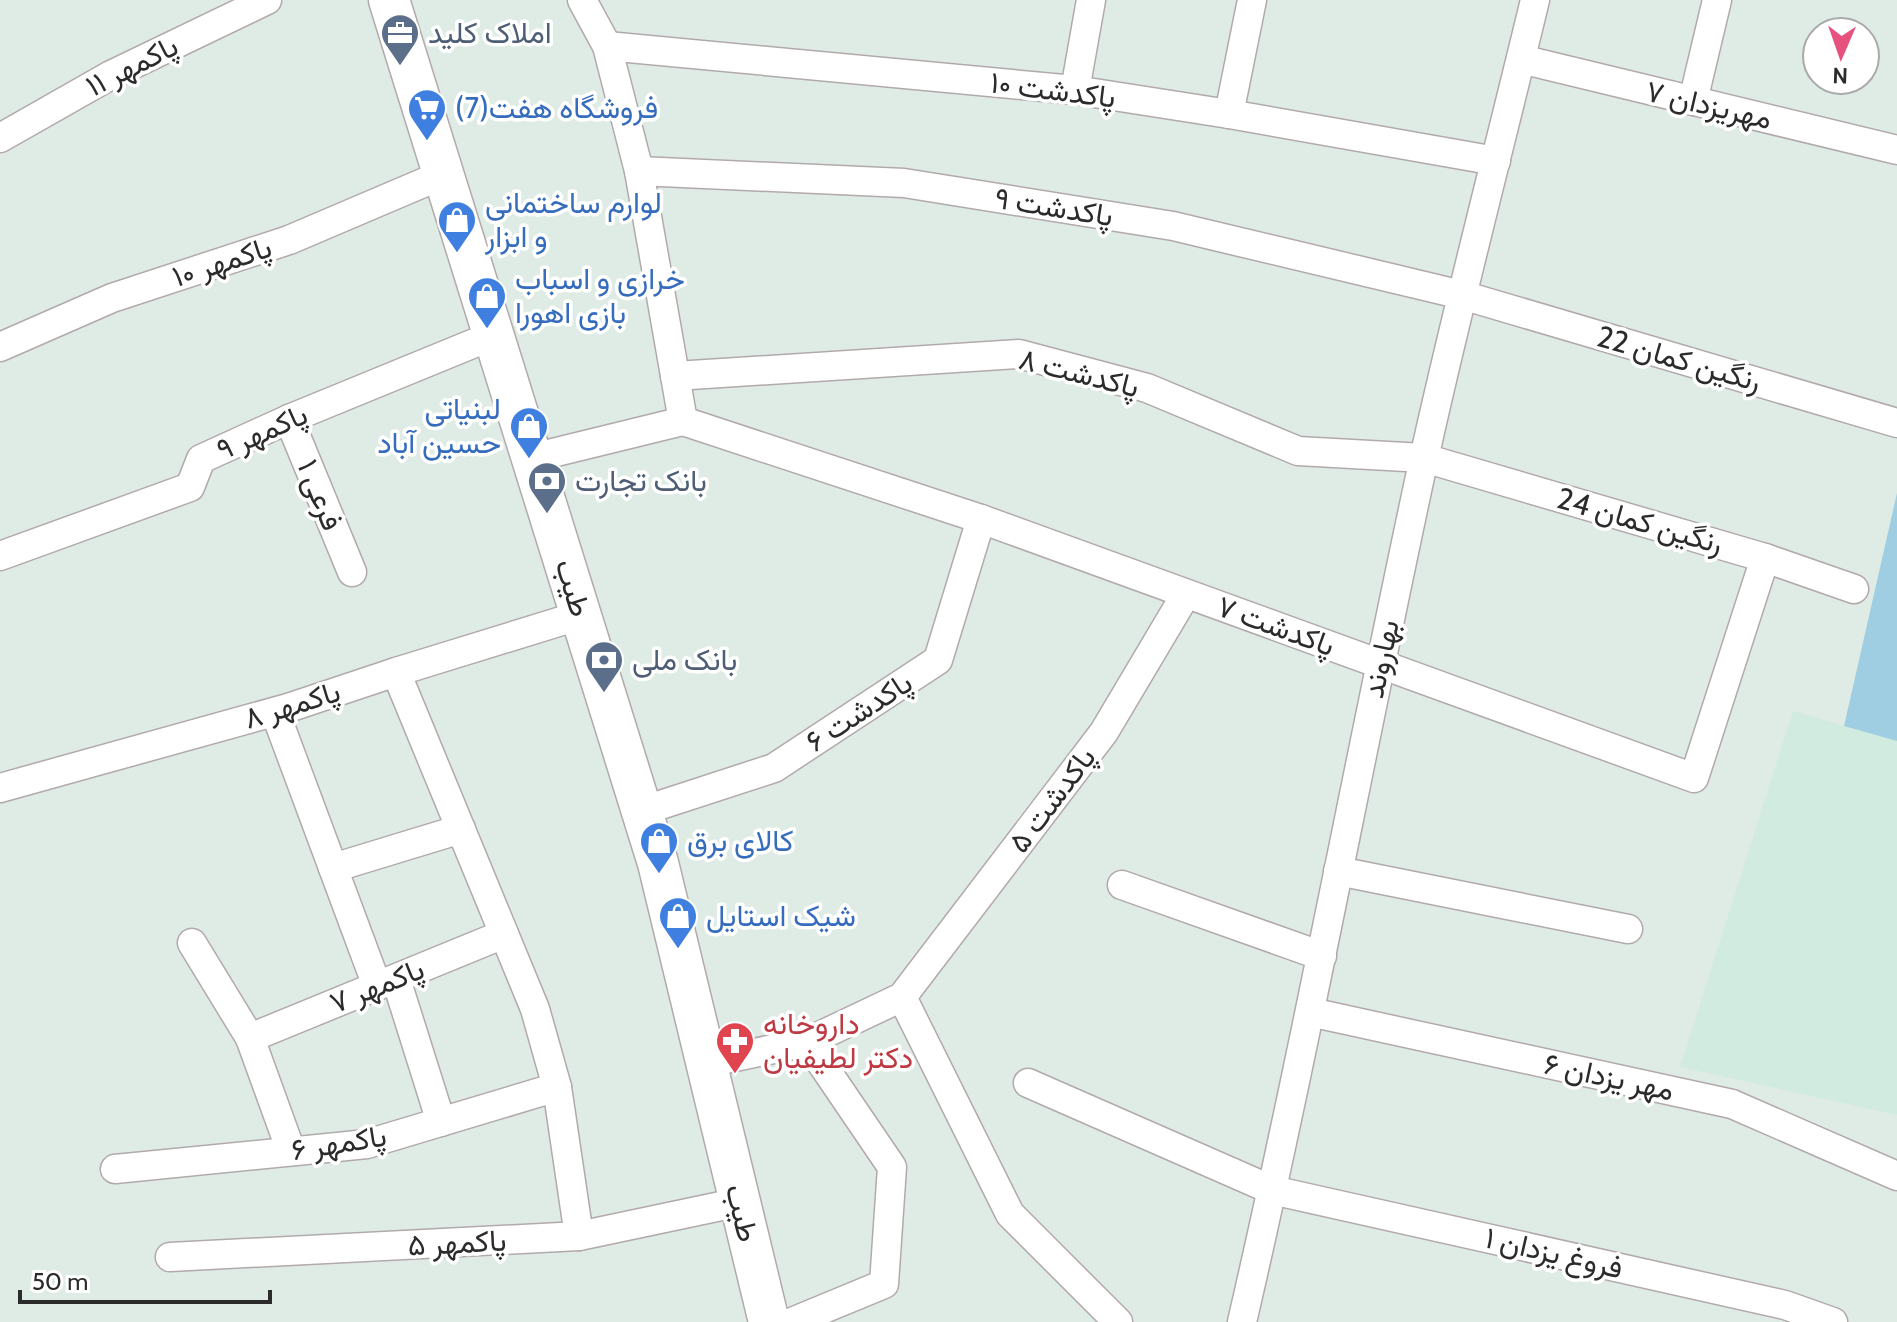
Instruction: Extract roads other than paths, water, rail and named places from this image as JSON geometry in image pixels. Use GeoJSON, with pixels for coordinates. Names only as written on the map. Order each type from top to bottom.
{"type":"FeatureCollection","features":[{"type":"Feature","properties":{"kind":"main road","name":"طیب"},"geometry":{"type":"LineString","coordinates":[[389,0],[658,863],[769,1322]]}},
{"type":"Feature","properties":{"kind":"street","name":"پاکمهر ۱۱"},"geometry":{"type":"LineString","coordinates":[[0,138],[111,75],[267,0]]}},
{"type":"Feature","properties":{"kind":"street"},"geometry":{"type":"LineString","coordinates":[[532,458],[683,421],[639,171],[607,46],[582,0]]}},
{"type":"Feature","properties":{"kind":"street"},"geometry":{"type":"LineString","coordinates":[[1075,90],[1091,0]]}},
{"type":"Feature","properties":{"kind":"street"},"geometry":{"type":"LineString","coordinates":[[1229,114],[1252,0]]}},
{"type":"Feature","properties":{"kind":"street","name":"بهاروند"},"geometry":{"type":"LineString","coordinates":[[1242,1322],[1322,956],[1424,458],[1535,0]]}},
{"type":"Feature","properties":{"kind":"street"},"geometry":{"type":"LineString","coordinates":[[1693,101],[1717,0]]}},
{"type":"Feature","properties":{"kind":"street","name":"پاکدشت ۱۰"},"geometry":{"type":"LineString","coordinates":[[607,46],[1075,90],[1496,161]]}},
{"type":"Feature","properties":{"kind":"street","name":"مهریزدان ۷"},"geometry":{"type":"LineString","coordinates":[[1521,59],[1897,150]]}},
{"type":"Feature","properties":{"kind":"street","name":"پاکدشت ۹"},"geometry":{"type":"LineString","coordinates":[[639,171],[904,183],[1173,226],[1462,295]]}},
{"type":"Feature","properties":{"kind":"street","name":"پاکمهر ۱۰"},"geometry":{"type":"LineString","coordinates":[[0,347],[112,298],[289,240],[444,174]]}},
{"type":"Feature","properties":{"kind":"street","name":"رنگین کمان 22"},"geometry":{"type":"LineString","coordinates":[[1462,295],[1897,423]]}},
{"type":"Feature","properties":{"kind":"street","name":"پاکمهر ۹"},"geometry":{"type":"LineString","coordinates":[[0,556],[190,487],[201,459],[289,419],[494,335]]}},
{"type":"Feature","properties":{"kind":"street","name":"پاکدشت ۸"},"geometry":{"type":"LineString","coordinates":[[675,376],[1019,354],[1147,388],[1298,451],[1424,458]]}},
{"type":"Feature","properties":{"kind":"street","name":"فرعی ۱"},"geometry":{"type":"LineString","coordinates":[[289,419],[352,572]]}},
{"type":"Feature","properties":{"kind":"street","name":"پاکدشت ۷"},"geometry":{"type":"LineString","coordinates":[[683,421],[981,519],[1694,778],[1765,558]]}},
{"type":"Feature","properties":{"kind":"street","name":"رنگین کمان 24"},"geometry":{"type":"LineString","coordinates":[[1424,458],[1765,558],[1854,589]]}},
{"type":"Feature","properties":{"kind":"street","name":"پاکدشت ۶"},"geometry":{"type":"LineString","coordinates":[[642,811],[774,768],[938,660],[981,519]]}},
{"type":"Feature","properties":{"kind":"street","name":"پاکدشت ۵"},"geometry":{"type":"LineString","coordinates":[[902,997],[1104,732],[1186,594]]}},
{"type":"Feature","properties":{"kind":"street","name":"پاکمهر ۸"},"geometry":{"type":"LineString","coordinates":[[0,788],[275,712],[581,615]]}},
{"type":"Feature","properties":{"kind":"street"},"geometry":{"type":"LineString","coordinates":[[396,672],[535,1009],[557,1087],[579,1236]]}},
{"type":"Feature","properties":{"kind":"street"},"geometry":{"type":"LineString","coordinates":[[275,712],[333,868],[386,982],[441,1122]]}},
{"type":"Feature","properties":{"kind":"street"},"geometry":{"type":"LineString","coordinates":[[333,868],[461,829]]}},
{"type":"Feature","properties":{"kind":"street"},"geometry":{"type":"LineString","coordinates":[[1338,871],[1628,929]]}},
{"type":"Feature","properties":{"kind":"street"},"geometry":{"type":"LineString","coordinates":[[1122,885],[1322,956]]}},
{"type":"Feature","properties":{"kind":"street","name":"پاکمهر ۷"},"geometry":{"type":"LineString","coordinates":[[250,1038],[504,934]]}},
{"type":"Feature","properties":{"kind":"street"},"geometry":{"type":"LineString","coordinates":[[192,943],[250,1038],[291,1151]]}},
{"type":"Feature","properties":{"kind":"street"},"geometry":{"type":"LineString","coordinates":[[706,1063],[807,1042],[902,997],[1010,1214],[1118,1322]]}},
{"type":"Feature","properties":{"kind":"street","name":"مهر یزدان ۶"},"geometry":{"type":"LineString","coordinates":[[1310,1012],[1732,1104],[1897,1176]]}},
{"type":"Feature","properties":{"kind":"street"},"geometry":{"type":"LineString","coordinates":[[792,1322],[884,1284],[892,1167],[807,1042]]}},
{"type":"Feature","properties":{"kind":"street","name":"فروغ یزدان ۱"},"geometry":{"type":"LineString","coordinates":[[1028,1083],[1272,1190],[1785,1305],[1833,1322]]}},
{"type":"Feature","properties":{"kind":"street","name":"پاکمهر ۶"},"geometry":{"type":"LineString","coordinates":[[115,1169],[367,1144],[557,1087]]}},
{"type":"Feature","properties":{"kind":"street","name":"پاکمهر ۵"},"geometry":{"type":"LineString","coordinates":[[170,1257],[579,1236],[740,1202]]}},
{"type":"Feature","properties":{"kind":"place","name":"املاک کلید"},"geometry":{"type":"Point","coordinates":[400,67]}},
{"type":"Feature","properties":{"kind":"place","name":"فروشگاه هفت(7)"},"geometry":{"type":"Point","coordinates":[427,142]}},
{"type":"Feature","properties":{"kind":"place","name":"لوارم ساختمانی و ابزار"},"geometry":{"type":"Point","coordinates":[457,254]}},
{"type":"Feature","properties":{"kind":"place","name":"خرازی و اسباب بازی اهورا"},"geometry":{"type":"Point","coordinates":[487,330]}},
{"type":"Feature","properties":{"kind":"place","name":"لبنیاتی حسین آباد"},"geometry":{"type":"Point","coordinates":[529,460]}},
{"type":"Feature","properties":{"kind":"place","name":"بانک تجارت"},"geometry":{"type":"Point","coordinates":[547,515]}},
{"type":"Feature","properties":{"kind":"place","name":"بانک ملی"},"geometry":{"type":"Point","coordinates":[604,694]}},
{"type":"Feature","properties":{"kind":"place","name":"کالای برق"},"geometry":{"type":"Point","coordinates":[659,875]}},
{"type":"Feature","properties":{"kind":"place","name":"شیک استایل"},"geometry":{"type":"Point","coordinates":[678,950]}},
{"type":"Feature","properties":{"kind":"place","name":"داروخانه دکتر لطیفیان"},"geometry":{"type":"Point","coordinates":[735,1075]}}]}
